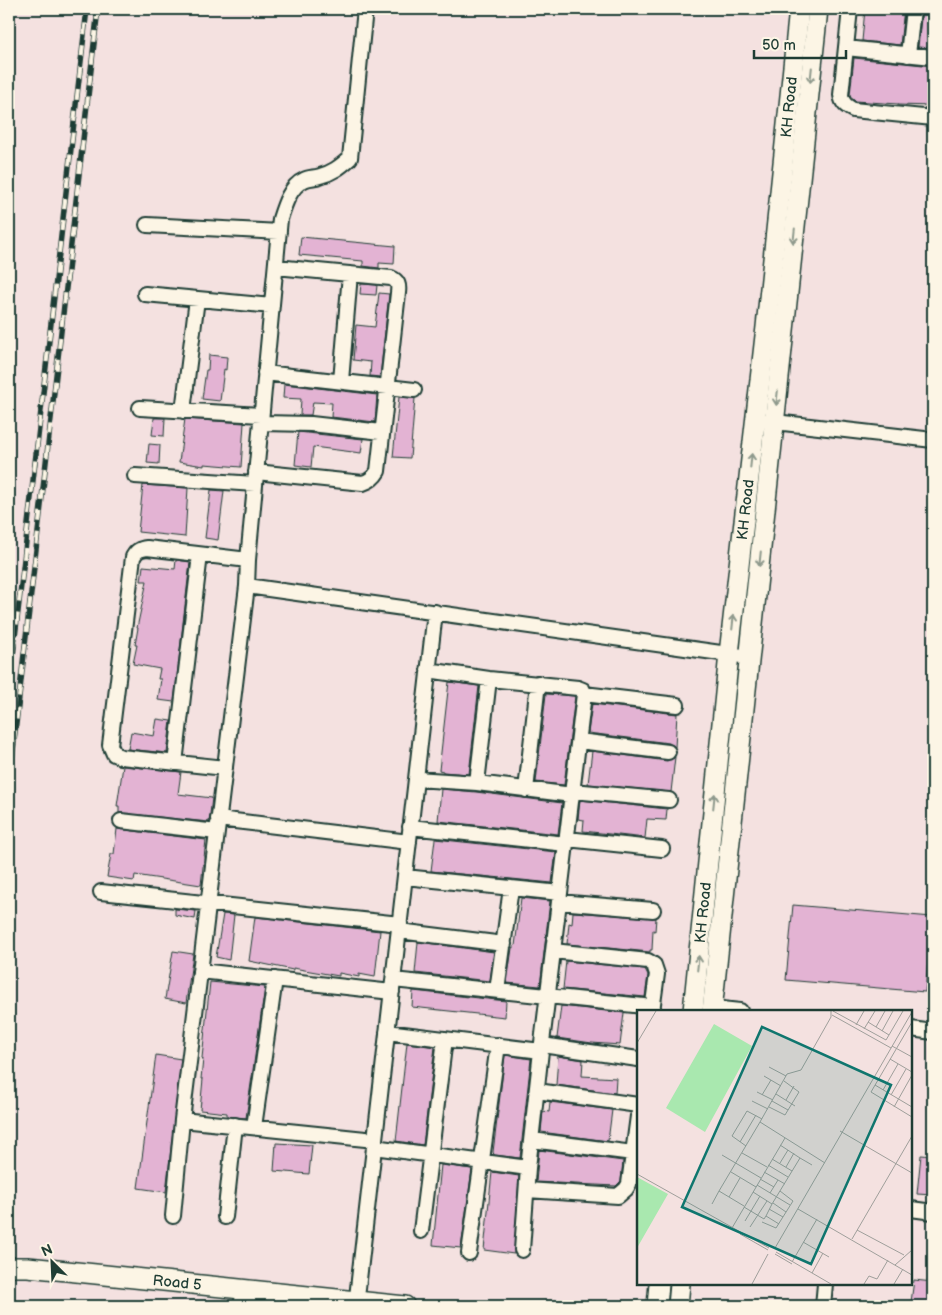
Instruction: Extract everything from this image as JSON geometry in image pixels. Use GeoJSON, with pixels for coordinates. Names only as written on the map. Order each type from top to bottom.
{"type":"FeatureCollection","features":[{"type":"Feature","properties":{"kind":"main road","name":"KH Road"},"geometry":{"type":"LineString","coordinates":[[712,1010],[749,657],[765,421],[799,9]]}},
{"type":"Feature","properties":{"kind":"main road","name":"KH Road"},"geometry":{"type":"LineString","coordinates":[[693,1010],[729,654],[765,421],[818,9]]}},
{"type":"Feature","properties":{"kind":"main road","name":"Road 5"},"geometry":{"type":"LineString","coordinates":[[9,1267],[28,1267],[357,1304],[405,1306]]}},
{"type":"Feature","properties":{"kind":"main road","name":"Road 5"},"geometry":{"type":"LineString","coordinates":[[9,1272],[42,1280],[278,1306]]}},
{"type":"Feature","properties":{"kind":"main road"},"geometry":{"type":"LineString","coordinates":[[657,1306],[659,1285]]}},
{"type":"Feature","properties":{"kind":"main road"},"geometry":{"type":"LineString","coordinates":[[678,1306],[680,1285]]}},
{"type":"Feature","properties":{"kind":"street"},"geometry":{"type":"LineString","coordinates":[[173,1216],[182,1120],[247,586],[279,232],[284,205],[293,190],[304,180],[337,170],[350,158],[365,9]]}},
{"type":"Feature","properties":{"kind":"street"},"geometry":{"type":"LineString","coordinates":[[850,9],[842,101],[853,110],[933,118]]}},
{"type":"Feature","properties":{"kind":"street"},"geometry":{"type":"LineString","coordinates":[[908,55],[913,9]]}},
{"type":"Feature","properties":{"kind":"street"},"geometry":{"type":"LineString","coordinates":[[846,48],[933,57]]}},
{"type":"Feature","properties":{"kind":"street"},"geometry":{"type":"LineString","coordinates":[[147,225],[279,232]]}},
{"type":"Feature","properties":{"kind":"street"},"geometry":{"type":"LineString","coordinates":[[135,476],[256,478],[363,483],[370,481],[378,471],[399,286],[396,280],[276,267]]}},
{"type":"Feature","properties":{"kind":"street"},"geometry":{"type":"LineString","coordinates":[[341,381],[350,274]]}},
{"type":"Feature","properties":{"kind":"street"},"geometry":{"type":"LineString","coordinates":[[145,294],[272,306]]}},
{"type":"Feature","properties":{"kind":"street"},"geometry":{"type":"LineString","coordinates":[[184,411],[197,299]]}},
{"type":"Feature","properties":{"kind":"street"},"geometry":{"type":"LineString","coordinates":[[265,373],[414,390]]}},
{"type":"Feature","properties":{"kind":"street"},"geometry":{"type":"LineString","coordinates":[[140,408],[382,432]]}},
{"type":"Feature","properties":{"kind":"street"},"geometry":{"type":"LineString","coordinates":[[765,421],[933,440]]}},
{"type":"Feature","properties":{"kind":"street"},"geometry":{"type":"LineString","coordinates":[[225,768],[121,757],[114,754],[110,745],[133,557],[136,551],[140,548],[148,548],[248,560]]}},
{"type":"Feature","properties":{"kind":"street"},"geometry":{"type":"LineString","coordinates":[[175,763],[200,555]]}},
{"type":"Feature","properties":{"kind":"street"},"geometry":{"type":"LineString","coordinates":[[247,586],[749,657]]}},
{"type":"Feature","properties":{"kind":"street"},"geometry":{"type":"LineString","coordinates":[[357,1304],[435,612]]}},
{"type":"Feature","properties":{"kind":"street"},"geometry":{"type":"LineString","coordinates":[[428,670],[489,679],[578,688],[583,690],[584,694],[528,1168],[522,1250]]}},
{"type":"Feature","properties":{"kind":"street"},"geometry":{"type":"LineString","coordinates":[[477,783],[489,679]]}},
{"type":"Feature","properties":{"kind":"street"},"geometry":{"type":"LineString","coordinates":[[526,790],[538,683]]}},
{"type":"Feature","properties":{"kind":"street"},"geometry":{"type":"LineString","coordinates":[[584,694],[677,705]]}},
{"type":"Feature","properties":{"kind":"street"},"geometry":{"type":"LineString","coordinates":[[578,741],[668,752]]}},
{"type":"Feature","properties":{"kind":"street"},"geometry":{"type":"LineString","coordinates":[[416,779],[477,783],[526,790],[668,800]]}},
{"type":"Feature","properties":{"kind":"street"},"geometry":{"type":"LineString","coordinates":[[121,821],[218,826],[409,842]]}},
{"type":"Feature","properties":{"kind":"street"},"geometry":{"type":"LineString","coordinates":[[410,827],[662,849]]}},
{"type":"Feature","properties":{"kind":"street"},"geometry":{"type":"LineString","coordinates":[[405,877],[511,888],[560,898],[653,910]]}},
{"type":"Feature","properties":{"kind":"street"},"geometry":{"type":"LineString","coordinates":[[497,991],[511,888]]}},
{"type":"Feature","properties":{"kind":"street"},"geometry":{"type":"LineString","coordinates":[[101,892],[208,903],[504,944]]}},
{"type":"Feature","properties":{"kind":"street"},"geometry":{"type":"LineString","coordinates":[[200,971],[275,979],[497,991],[652,1009],[657,974],[654,965],[648,960],[554,951]]}},
{"type":"Feature","properties":{"kind":"street"},"geometry":{"type":"LineString","coordinates":[[254,1127],[275,979]]}},
{"type":"Feature","properties":{"kind":"street"},"geometry":{"type":"LineString","coordinates":[[912,1029],[933,1032]]}},
{"type":"Feature","properties":{"kind":"street"},"geometry":{"type":"LineString","coordinates":[[387,1032],[637,1059]]}},
{"type":"Feature","properties":{"kind":"street"},"geometry":{"type":"LineString","coordinates":[[421,1231],[445,1039]]}},
{"type":"Feature","properties":{"kind":"street"},"geometry":{"type":"LineString","coordinates":[[469,1253],[498,1045]]}},
{"type":"Feature","properties":{"kind":"street"},"geometry":{"type":"LineString","coordinates":[[537,1091],[637,1106]]}},
{"type":"Feature","properties":{"kind":"street"},"geometry":{"type":"LineString","coordinates":[[182,1120],[254,1127],[528,1168]]}},
{"type":"Feature","properties":{"kind":"street"},"geometry":{"type":"LineString","coordinates":[[527,1190],[618,1196],[626,1190],[629,1184],[637,1123]]}},
{"type":"Feature","properties":{"kind":"street"},"geometry":{"type":"LineString","coordinates":[[225,1217],[235,1125]]}},
{"type":"Feature","properties":{"kind":"street"},"geometry":{"type":"LineString","coordinates":[[532,1140],[633,1153]]}},
{"type":"Feature","properties":{"kind":"street"},"geometry":{"type":"LineString","coordinates":[[912,1209],[933,1212]]}},
{"type":"Feature","properties":{"kind":"street"},"geometry":{"type":"LineString","coordinates":[[823,1306],[826,1285]]}},
{"type":"Feature","properties":{"kind":"shaded area"},"geometry":{"type":"Polygon","coordinates":[[[9,9],[16,9],[9,75],[9,9]]]}},
{"type":"Feature","properties":{"kind":"building"},"geometry":{"type":"Polygon","coordinates":[[[865,9],[904,9],[900,45],[862,41],[865,9]]]}},
{"type":"Feature","properties":{"kind":"building"},"geometry":{"type":"Polygon","coordinates":[[[922,9],[933,9],[933,48],[918,47],[922,9]]]}},
{"type":"Feature","properties":{"kind":"building"},"geometry":{"type":"Polygon","coordinates":[[[854,58],[933,66],[933,106],[855,101],[850,95],[854,58]]]}},
{"type":"Feature","properties":{"kind":"building"},"geometry":{"type":"Polygon","coordinates":[[[301,237],[395,246],[394,264],[379,263],[379,268],[363,266],[363,261],[299,255],[301,237]]]}},
{"type":"Feature","properties":{"kind":"building"},"geometry":{"type":"Polygon","coordinates":[[[361,284],[377,285],[376,295],[360,294],[361,284]]]}},
{"type":"Feature","properties":{"kind":"building"},"geometry":{"type":"Polygon","coordinates":[[[379,293],[389,294],[380,377],[370,376],[371,362],[353,360],[356,325],[375,327],[379,293]]]}},
{"type":"Feature","properties":{"kind":"building"},"geometry":{"type":"Polygon","coordinates":[[[209,355],[227,357],[220,401],[202,399],[209,355]]]}},
{"type":"Feature","properties":{"kind":"building"},"geometry":{"type":"Polygon","coordinates":[[[284,384],[377,395],[375,422],[331,417],[332,403],[313,402],[311,415],[300,415],[301,399],[283,398],[284,384]]]}},
{"type":"Feature","properties":{"kind":"building"},"geometry":{"type":"Polygon","coordinates":[[[399,397],[415,398],[410,458],[393,457],[399,397]]]}},
{"type":"Feature","properties":{"kind":"building"},"geometry":{"type":"Polygon","coordinates":[[[154,418],[165,418],[164,436],[152,435],[154,418]]]}},
{"type":"Feature","properties":{"kind":"building"},"geometry":{"type":"Polygon","coordinates":[[[185,419],[244,423],[241,467],[204,464],[204,466],[179,462],[185,419]]]}},
{"type":"Feature","properties":{"kind":"building"},"geometry":{"type":"Polygon","coordinates":[[[298,432],[363,439],[361,453],[313,447],[311,467],[295,465],[298,432]]]}},
{"type":"Feature","properties":{"kind":"building"},"geometry":{"type":"Polygon","coordinates":[[[149,444],[160,445],[159,464],[147,463],[149,444]]]}},
{"type":"Feature","properties":{"kind":"building"},"geometry":{"type":"Polygon","coordinates":[[[143,485],[188,488],[185,537],[138,532],[143,485]]]}},
{"type":"Feature","properties":{"kind":"building"},"geometry":{"type":"Polygon","coordinates":[[[211,490],[224,491],[218,540],[205,538],[211,490]]]}},
{"type":"Feature","properties":{"kind":"building"},"geometry":{"type":"Polygon","coordinates":[[[176,560],[190,562],[174,702],[158,700],[161,679],[158,679],[160,669],[133,664],[137,645],[135,645],[137,628],[147,581],[141,581],[143,566],[175,569],[176,560]]]}},
{"type":"Feature","properties":{"kind":"building"},"geometry":{"type":"Polygon","coordinates":[[[449,682],[479,686],[469,774],[439,770],[449,682]]]}},
{"type":"Feature","properties":{"kind":"building"},"geometry":{"type":"Polygon","coordinates":[[[546,694],[575,696],[564,785],[536,782],[546,694]]]}},
{"type":"Feature","properties":{"kind":"building"},"geometry":{"type":"Polygon","coordinates":[[[592,704],[677,714],[675,747],[669,743],[588,733],[592,704]]]}},
{"type":"Feature","properties":{"kind":"building"},"geometry":{"type":"Polygon","coordinates":[[[157,719],[171,721],[167,753],[128,749],[131,732],[154,736],[157,719]]]}},
{"type":"Feature","properties":{"kind":"building"},"geometry":{"type":"Polygon","coordinates":[[[592,751],[667,761],[675,757],[671,792],[588,784],[592,751]]]}},
{"type":"Feature","properties":{"kind":"building"},"geometry":{"type":"Polygon","coordinates":[[[123,766],[181,772],[178,794],[212,798],[209,822],[119,813],[119,806],[117,806],[123,766]]]}},
{"type":"Feature","properties":{"kind":"building"},"geometry":{"type":"Polygon","coordinates":[[[441,789],[562,803],[558,834],[438,821],[441,789]]]}},
{"type":"Feature","properties":{"kind":"building"},"geometry":{"type":"Polygon","coordinates":[[[580,800],[667,809],[666,820],[647,819],[645,838],[583,831],[584,820],[578,819],[580,800]]]}},
{"type":"Feature","properties":{"kind":"building"},"geometry":{"type":"Polygon","coordinates":[[[117,829],[206,840],[201,885],[135,875],[134,881],[107,877],[111,854],[114,854],[117,829]]]}},
{"type":"Feature","properties":{"kind":"building"},"geometry":{"type":"Polygon","coordinates":[[[435,839],[556,852],[552,883],[431,871],[435,839]]]}},
{"type":"Feature","properties":{"kind":"building"},"geometry":{"type":"Polygon","coordinates":[[[521,898],[550,901],[540,986],[507,983],[512,948],[515,946],[521,898]]]}},
{"type":"Feature","properties":{"kind":"building"},"geometry":{"type":"Polygon","coordinates":[[[793,905],[932,917],[925,992],[786,980],[793,905]]]}},
{"type":"Feature","properties":{"kind":"building"},"geometry":{"type":"Polygon","coordinates":[[[175,909],[196,911],[195,919],[175,915],[175,909]]]}},
{"type":"Feature","properties":{"kind":"building"},"geometry":{"type":"Polygon","coordinates":[[[573,912],[656,918],[652,950],[650,952],[567,944],[569,923],[572,924],[573,912]]]}},
{"type":"Feature","properties":{"kind":"building"},"geometry":{"type":"Polygon","coordinates":[[[223,914],[234,915],[229,960],[216,957],[223,914]]]}},
{"type":"Feature","properties":{"kind":"building"},"geometry":{"type":"Polygon","coordinates":[[[255,917],[380,931],[375,977],[359,974],[359,977],[339,973],[339,976],[293,968],[293,970],[249,961],[255,917]]]}},
{"type":"Feature","properties":{"kind":"building"},"geometry":{"type":"Polygon","coordinates":[[[418,942],[494,952],[490,981],[415,973],[418,942]]]}},
{"type":"Feature","properties":{"kind":"building"},"geometry":{"type":"Polygon","coordinates":[[[173,951],[193,954],[186,1003],[165,999],[173,951]]]}},
{"type":"Feature","properties":{"kind":"building"},"geometry":{"type":"Polygon","coordinates":[[[566,961],[645,969],[648,975],[645,997],[563,989],[566,961]]]}},
{"type":"Feature","properties":{"kind":"building"},"geometry":{"type":"Polygon","coordinates":[[[210,982],[265,987],[246,1118],[227,1116],[227,1113],[200,1110],[203,1079],[201,1079],[202,1058],[210,982]]]}},
{"type":"Feature","properties":{"kind":"building"},"geometry":{"type":"Polygon","coordinates":[[[413,991],[506,1001],[505,1017],[412,1007],[413,991]]]}},
{"type":"Feature","properties":{"kind":"building"},"geometry":{"type":"Polygon","coordinates":[[[561,1006],[624,1013],[620,1045],[557,1038],[561,1006]]]}},
{"type":"Feature","properties":{"kind":"building"},"geometry":{"type":"Polygon","coordinates":[[[407,1043],[435,1047],[423,1145],[396,1141],[407,1043]]]}},
{"type":"Feature","properties":{"kind":"building"},"geometry":{"type":"Polygon","coordinates":[[[156,1055],[181,1059],[166,1192],[138,1188],[156,1055]]]}},
{"type":"Feature","properties":{"kind":"building"},"geometry":{"type":"Polygon","coordinates":[[[505,1055],[531,1059],[520,1158],[494,1155],[493,1152],[505,1055]]]}},
{"type":"Feature","properties":{"kind":"building"},"geometry":{"type":"Polygon","coordinates":[[[558,1056],[583,1060],[582,1076],[616,1078],[615,1093],[556,1085],[558,1056]]]}},
{"type":"Feature","properties":{"kind":"building"},"geometry":{"type":"Polygon","coordinates":[[[550,1102],[612,1110],[608,1141],[541,1132],[543,1111],[549,1112],[550,1102]]]}},
{"type":"Feature","properties":{"kind":"building"},"geometry":{"type":"Polygon","coordinates":[[[276,1143],[312,1145],[309,1174],[274,1171],[276,1143]]]}},
{"type":"Feature","properties":{"kind":"building"},"geometry":{"type":"Polygon","coordinates":[[[539,1150],[623,1161],[621,1181],[616,1186],[536,1182],[539,1150]]]}},
{"type":"Feature","properties":{"kind":"building"},"geometry":{"type":"Polygon","coordinates":[[[921,1155],[933,1156],[933,1195],[917,1194],[921,1155]]]}},
{"type":"Feature","properties":{"kind":"building"},"geometry":{"type":"Polygon","coordinates":[[[441,1165],[472,1169],[461,1248],[433,1245],[441,1165]]]}},
{"type":"Feature","properties":{"kind":"building"},"geometry":{"type":"Polygon","coordinates":[[[492,1172],[519,1176],[514,1254],[484,1250],[492,1172]]]}},
{"type":"Feature","properties":{"kind":"building"},"geometry":{"type":"Polygon","coordinates":[[[914,1280],[933,1282],[933,1304],[911,1302],[914,1280]]]}},
{"type":"Feature","properties":{"kind":"railway"},"geometry":{"type":"LineString","coordinates":[[9,690],[87,9]]}},
{"type":"Feature","properties":{"kind":"railway"},"geometry":{"type":"LineString","coordinates":[[9,785],[98,9]]}}]}
